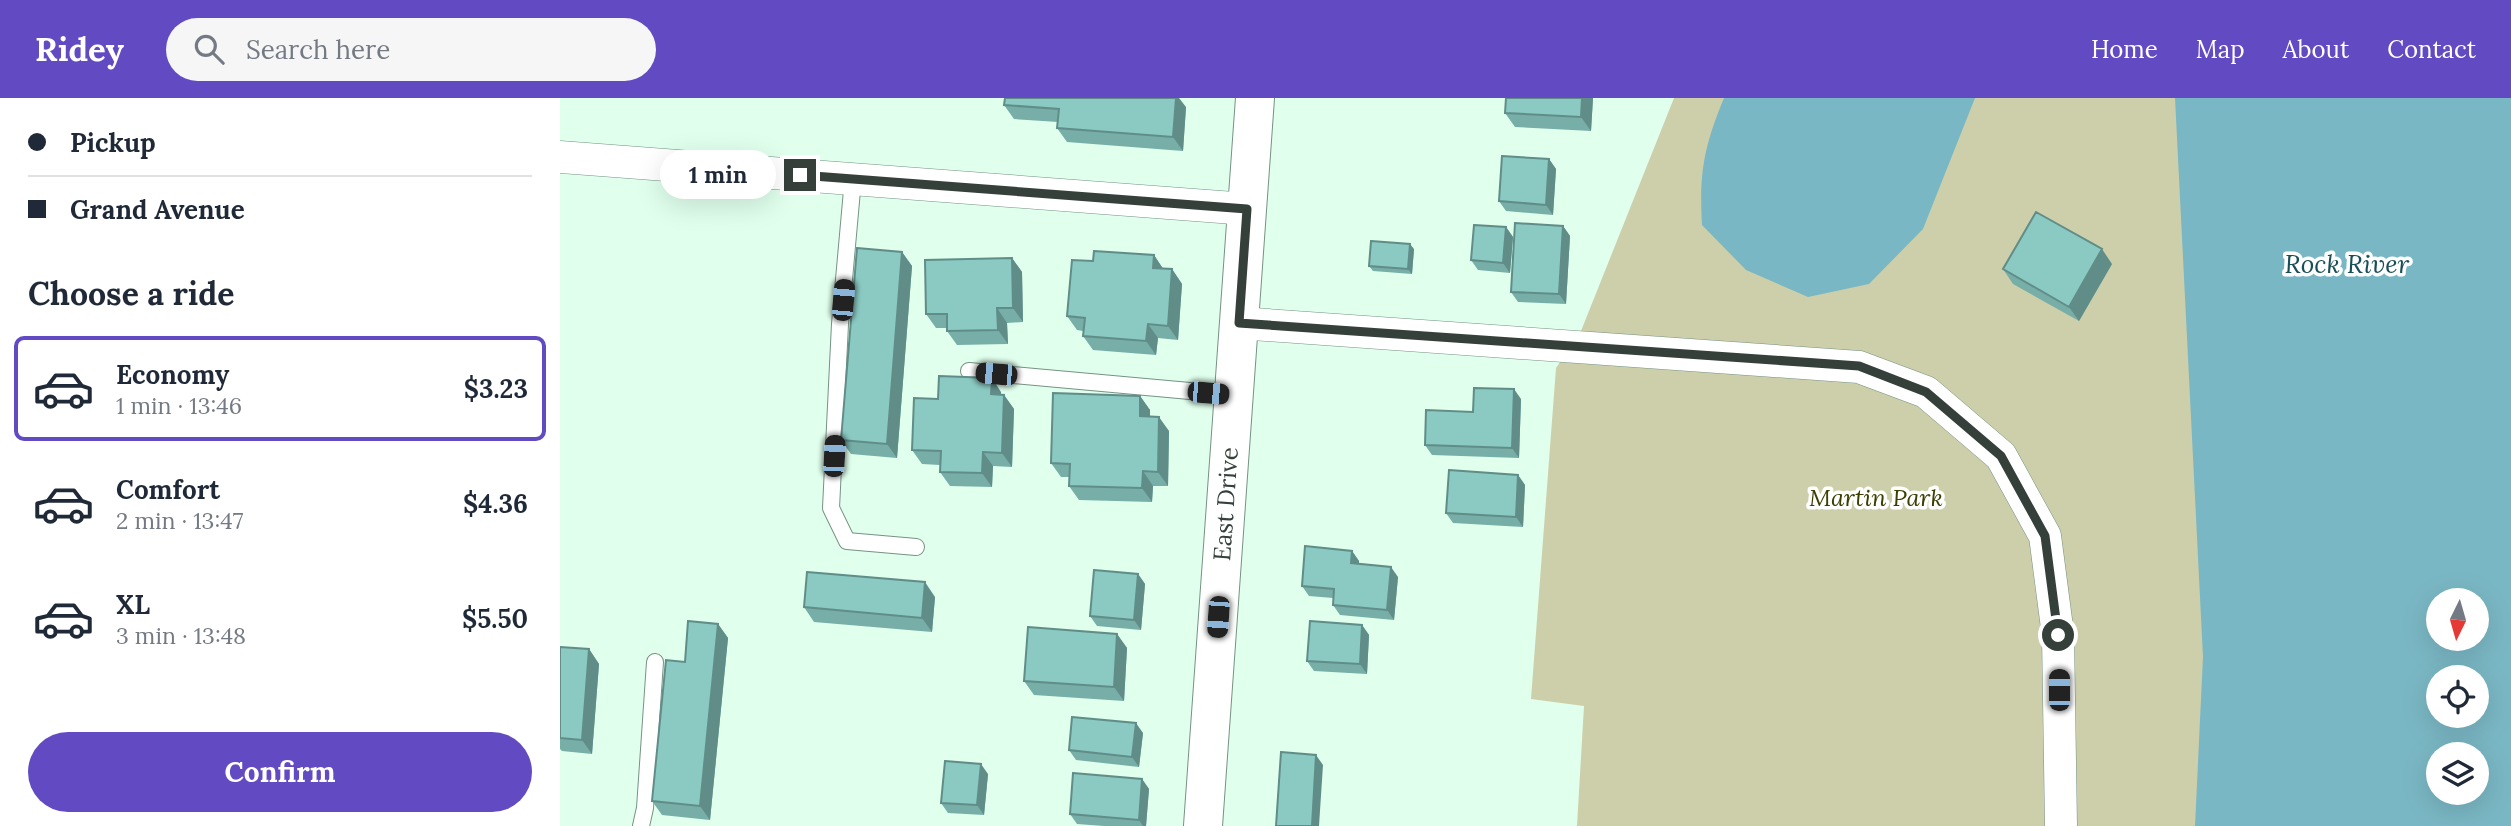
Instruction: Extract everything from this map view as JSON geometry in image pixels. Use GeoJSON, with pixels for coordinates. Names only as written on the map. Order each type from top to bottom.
{"type":"FeatureCollection","features":[{"type":"Feature","properties":{"kind":"street","name":"East Drive"},"geometry":{"type":"LineString","coordinates":[[1203,826],[1255,98]]}},
{"type":"Feature","properties":{"kind":"street"},"geometry":{"type":"LineString","coordinates":[[560,158],[1247,209]]}},
{"type":"Feature","properties":{"kind":"street"},"geometry":{"type":"LineString","coordinates":[[1239,323],[1859,366],[1926,392],[2001,456],[2045,536],[2058,635],[2060,826]]}},
{"type":"Feature","properties":{"kind":"lane"},"geometry":{"type":"LineString","coordinates":[[853,179],[841,324],[831,508],[847,541],[916,547]]}},
{"type":"Feature","properties":{"kind":"lane"},"geometry":{"type":"LineString","coordinates":[[969,371],[1234,395]]}},
{"type":"Feature","properties":{"kind":"lane"},"geometry":{"type":"LineString","coordinates":[[641,826],[645,808],[655,662]]}},
{"type":"Feature","properties":{"kind":"green space","name":"Martin Park"},"geometry":{"type":"Polygon","coordinates":[[[1674,98],[2183,98],[2212,641],[2205,826],[1577,826],[1584,706],[1531,699],[1556,368],[1581,331],[1674,98]]]}},
{"type":"Feature","properties":{"kind":"water"},"geometry":{"type":"Polygon","coordinates":[[[1724,98],[1975,98],[1923,229],[1869,284],[1808,297],[1746,270],[1702,225],[1704,160],[1724,98]]]}},
{"type":"Feature","properties":{"kind":"water","name":"Rock River"},"geometry":{"type":"Polygon","coordinates":[[[2175,98],[2511,98],[2511,826],[2195,826],[2203,657],[2175,98]]]}},
{"type":"Feature","properties":{"kind":"building"},"geometry":{"type":"Polygon","coordinates":[[[1005,98],[1176,98],[1173,137],[1057,128],[1059,109],[1004,105],[1005,98]]]}},
{"type":"Feature","properties":{"kind":"building"},"geometry":{"type":"Polygon","coordinates":[[[1506,98],[1582,98],[1581,117],[1505,113],[1506,98]]]}},
{"type":"Feature","properties":{"kind":"building"},"geometry":{"type":"Polygon","coordinates":[[[1502,156],[1549,159],[1546,205],[1499,201],[1502,156]]]}},
{"type":"Feature","properties":{"kind":"building"},"geometry":{"type":"Polygon","coordinates":[[[2036,212],[2102,249],[2069,307],[2003,269],[2036,212]]]}},
{"type":"Feature","properties":{"kind":"building"},"geometry":{"type":"Polygon","coordinates":[[[1515,223],[1563,226],[1559,294],[1511,292],[1515,223]]]}},
{"type":"Feature","properties":{"kind":"building"},"geometry":{"type":"Polygon","coordinates":[[[1474,225],[1506,227],[1503,263],[1471,260],[1474,225]]]}},
{"type":"Feature","properties":{"kind":"building"},"geometry":{"type":"Polygon","coordinates":[[[1371,241],[1410,244],[1408,269],[1369,266],[1371,241]]]}},
{"type":"Feature","properties":{"kind":"building"},"geometry":{"type":"Polygon","coordinates":[[[857,248],[902,252],[887,444],[841,440],[857,248]]]}},
{"type":"Feature","properties":{"kind":"building"},"geometry":{"type":"Polygon","coordinates":[[[1094,251],[1154,255],[1153,268],[1172,269],[1168,326],[1148,324],[1146,341],[1083,336],[1085,318],[1067,316],[1072,260],[1093,261],[1094,251]]]}},
{"type":"Feature","properties":{"kind":"building"},"geometry":{"type":"Polygon","coordinates":[[[1012,258],[1013,308],[997,308],[998,330],[947,331],[947,314],[926,314],[925,260],[1012,258]]]}},
{"type":"Feature","properties":{"kind":"building"},"geometry":{"type":"Polygon","coordinates":[[[939,376],[992,378],[991,394],[1004,395],[1002,453],[983,452],[982,473],[940,472],[941,451],[912,450],[914,398],[938,399],[939,376]]]}},
{"type":"Feature","properties":{"kind":"building"},"geometry":{"type":"Polygon","coordinates":[[[1474,388],[1514,389],[1512,448],[1425,445],[1426,410],[1473,412],[1474,388]]]}},
{"type":"Feature","properties":{"kind":"building"},"geometry":{"type":"Polygon","coordinates":[[[1053,393],[1140,396],[1140,416],[1159,417],[1158,472],[1143,471],[1142,488],[1069,486],[1070,464],[1051,463],[1053,393]]]}},
{"type":"Feature","properties":{"kind":"building"},"geometry":{"type":"Polygon","coordinates":[[[1449,470],[1518,475],[1516,517],[1446,513],[1449,470]]]}},
{"type":"Feature","properties":{"kind":"building"},"geometry":{"type":"Polygon","coordinates":[[[1305,546],[1352,551],[1351,563],[1391,567],[1387,610],[1333,605],[1334,589],[1302,586],[1305,546]]]}},
{"type":"Feature","properties":{"kind":"building"},"geometry":{"type":"Polygon","coordinates":[[[1094,570],[1138,574],[1134,620],[1090,616],[1094,570]]]}},
{"type":"Feature","properties":{"kind":"building"},"geometry":{"type":"Polygon","coordinates":[[[807,572],[925,582],[922,618],[804,607],[807,572]]]}},
{"type":"Feature","properties":{"kind":"building"},"geometry":{"type":"Polygon","coordinates":[[[688,621],[718,624],[700,806],[652,801],[666,660],[685,662],[688,621]]]}},
{"type":"Feature","properties":{"kind":"building"},"geometry":{"type":"Polygon","coordinates":[[[1310,621],[1362,625],[1360,664],[1307,661],[1310,621]]]}},
{"type":"Feature","properties":{"kind":"building"},"geometry":{"type":"Polygon","coordinates":[[[1028,627],[1117,634],[1114,687],[1024,681],[1028,627]]]}},
{"type":"Feature","properties":{"kind":"building"},"geometry":{"type":"Polygon","coordinates":[[[560,647],[589,649],[582,740],[560,738],[560,647]]]}},
{"type":"Feature","properties":{"kind":"building"},"geometry":{"type":"Polygon","coordinates":[[[1072,717],[1136,723],[1132,757],[1069,750],[1072,717]]]}},
{"type":"Feature","properties":{"kind":"building"},"geometry":{"type":"Polygon","coordinates":[[[1281,752],[1316,755],[1312,826],[1276,826],[1281,752]]]}},
{"type":"Feature","properties":{"kind":"building"},"geometry":{"type":"Polygon","coordinates":[[[945,761],[981,764],[977,805],[941,803],[945,761]]]}},
{"type":"Feature","properties":{"kind":"building"},"geometry":{"type":"Polygon","coordinates":[[[1073,773],[1142,779],[1139,820],[1070,814],[1073,773]]]}},
{"type":"Feature","properties":{"kind":"route"},"geometry":{"type":"LineString","coordinates":[[800,175],[1247,209],[1239,323],[1859,366],[1926,392],[2001,456],[2045,536],[2058,635]]}}]}
